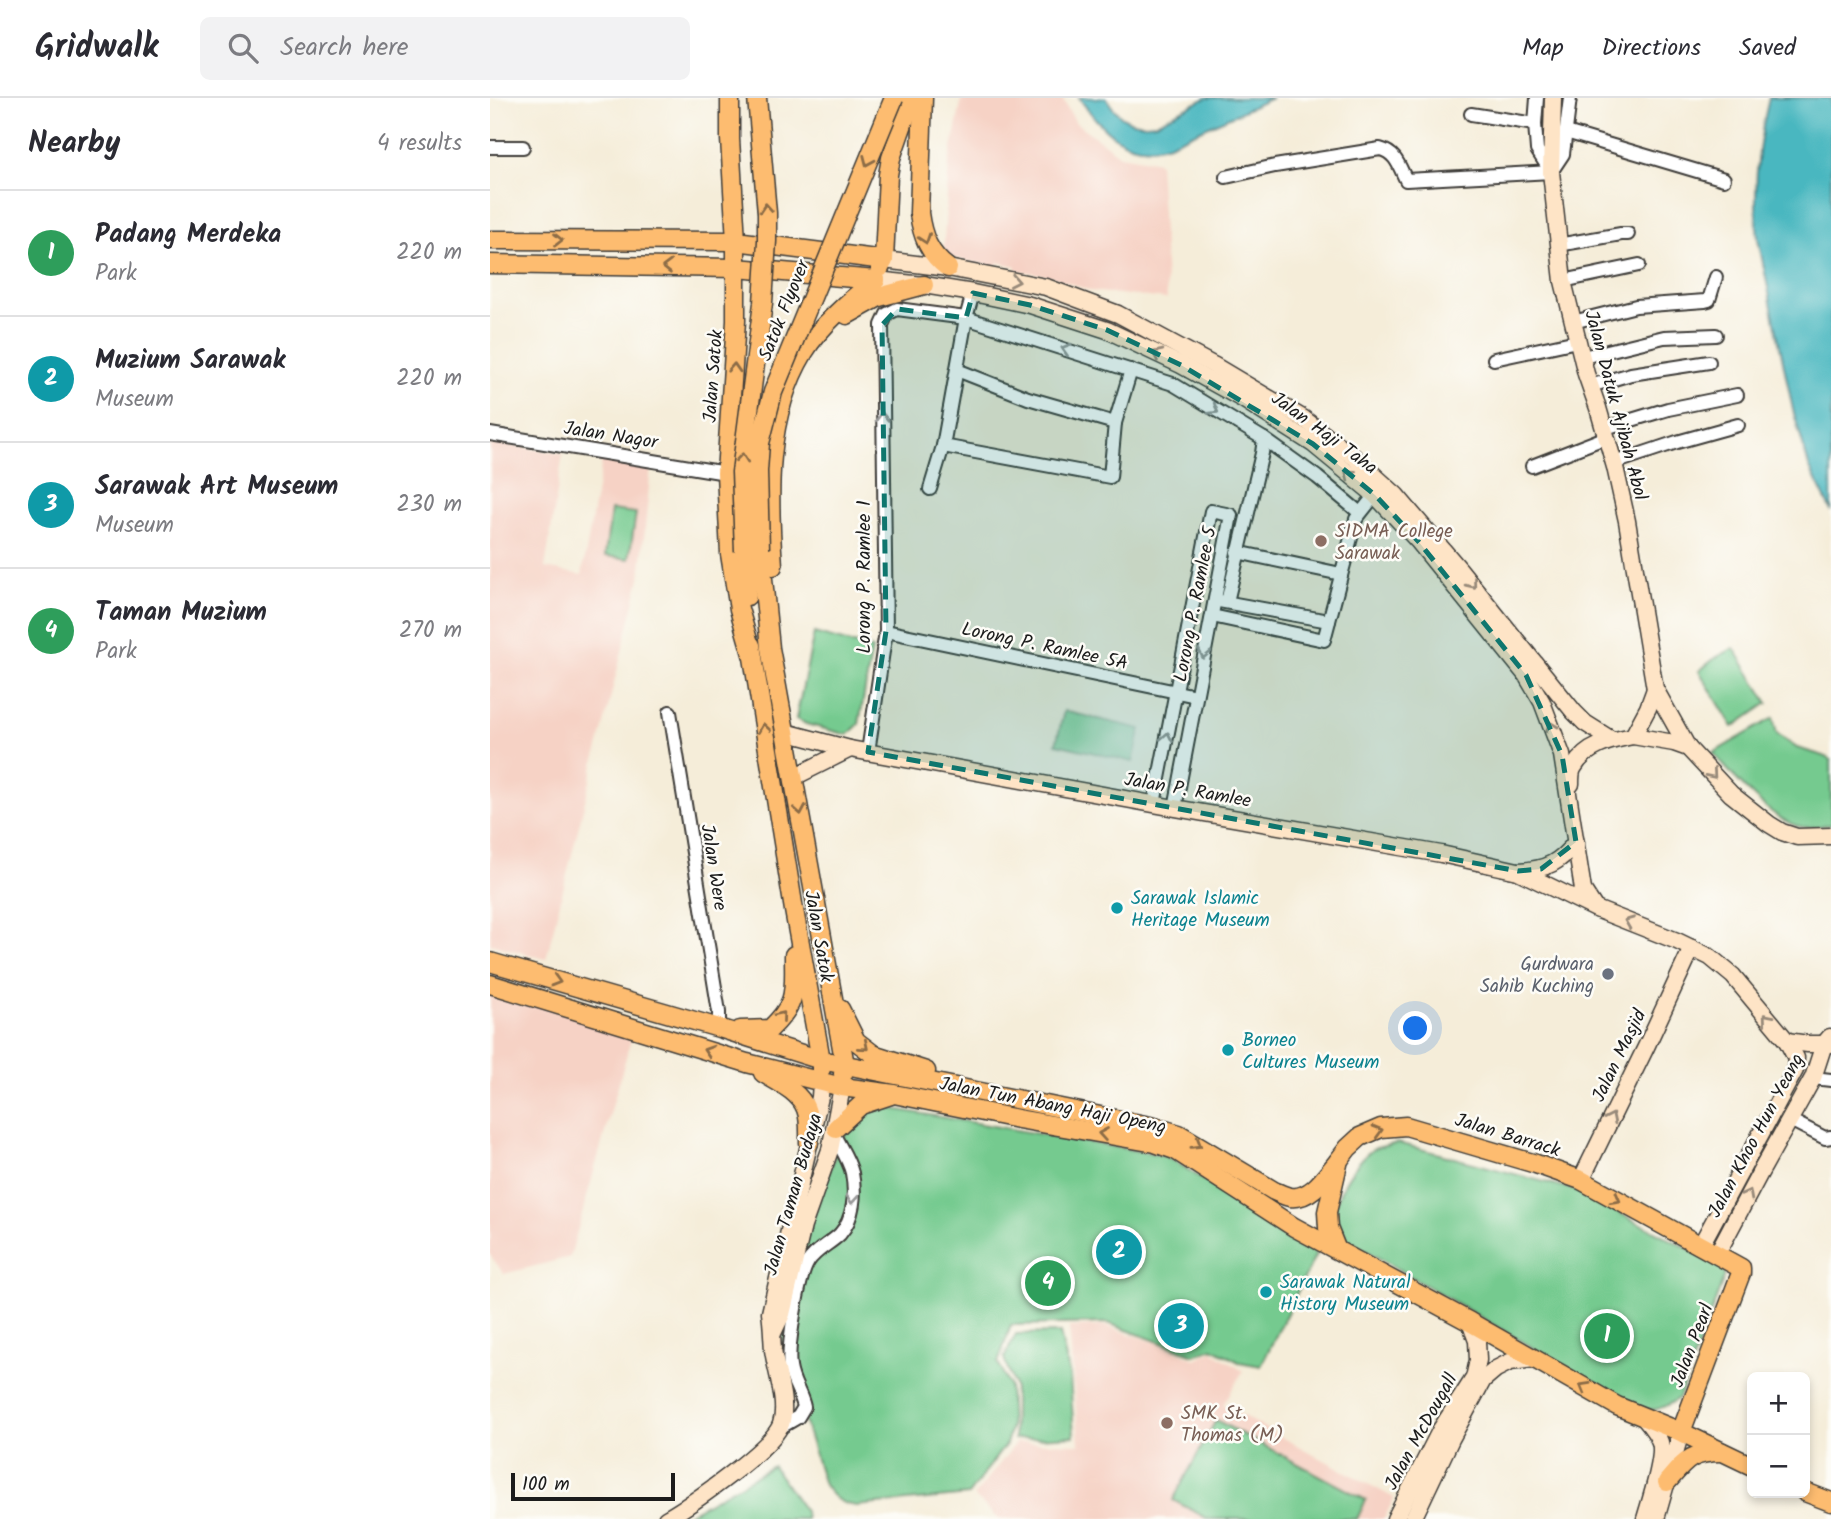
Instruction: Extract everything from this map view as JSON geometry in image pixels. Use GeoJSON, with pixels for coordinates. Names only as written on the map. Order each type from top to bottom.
{"type":"FeatureCollection","features":[{"type":"Feature","properties":{"kind":"main road","name":"Jalan Satok"},"geometry":{"type":"LineString","coordinates":[[730,98],[736,242],[736,321],[726,472],[730,554],[752,654],[821,1060]]}},
{"type":"Feature","properties":{"kind":"main road","name":"Jalan Satok"},"geometry":{"type":"LineString","coordinates":[[757,98],[767,241],[763,303],[741,472],[752,550],[845,1065]]}},
{"type":"Feature","properties":{"kind":"main road","name":"Satok Flyover"},"geometry":{"type":"LineString","coordinates":[[752,550],[760,443],[773,392],[894,98]]}},
{"type":"Feature","properties":{"kind":"main road"},"geometry":{"type":"LineString","coordinates":[[490,264],[736,268],[876,280],[884,260],[891,158],[912,98]]}},
{"type":"Feature","properties":{"kind":"main road"},"geometry":{"type":"LineString","coordinates":[[923,98],[920,224],[929,249],[937,260],[948,268]]}},
{"type":"Feature","properties":{"kind":"main road","name":"Jalan Datuk Ajibah Abol"},"geometry":{"type":"LineString","coordinates":[[1553,98],[1551,172],[1563,281],[1590,386],[1614,464],[1627,522],[1655,689],[1688,748],[1731,794],[1782,832],[1797,836],[1831,836]]}},
{"type":"Feature","properties":{"kind":"main road"},"geometry":{"type":"LineString","coordinates":[[490,240],[736,242],[884,260]]}},
{"type":"Feature","properties":{"kind":"main road","name":"Jalan Haji Taha"},"geometry":{"type":"LineString","coordinates":[[884,260],[948,268],[1046,287],[1118,314],[1213,365],[1304,419],[1355,458],[1396,495],[1574,712],[1585,723],[1612,740]]}},
{"type":"Feature","properties":{"kind":"main road","name":"Jalan Satok"},"geometry":{"type":"LineString","coordinates":[[790,754],[769,504],[774,432],[783,400],[804,351],[820,331],[876,280]]}},
{"type":"Feature","properties":{"kind":"main road","name":"Jalan Haji Taha"},"geometry":{"type":"LineString","coordinates":[[876,280],[924,285],[1030,304],[1107,330],[1181,365],[1244,400],[1312,444],[1375,495],[1418,541],[1527,675],[1542,702],[1559,746],[1569,793],[1583,890],[1596,909]]}},
{"type":"Feature","properties":{"kind":"main road"},"geometry":{"type":"LineString","coordinates":[[820,331],[878,296],[924,285]]}},
{"type":"Feature","properties":{"kind":"main road","name":"Jalan Satok"},"geometry":{"type":"LineString","coordinates":[[752,550],[752,654]]}},
{"type":"Feature","properties":{"kind":"main road"},"geometry":{"type":"LineString","coordinates":[[1633,736],[1655,689]]}},
{"type":"Feature","properties":{"kind":"main road","name":"Jalan P. Ramlee"},"geometry":{"type":"LineString","coordinates":[[789,733],[850,749],[1441,853],[1518,871],[1596,909],[1710,957],[1733,976],[1787,1041]]}},
{"type":"Feature","properties":{"kind":"main road"},"geometry":{"type":"LineString","coordinates":[[1569,793],[1573,768],[1590,750],[1612,740],[1633,736],[1688,748]]}},
{"type":"Feature","properties":{"kind":"main road"},"geometry":{"type":"LineString","coordinates":[[794,777],[850,749]]}},
{"type":"Feature","properties":{"kind":"main road","name":"Jalan P. Ramlee"},"geometry":{"type":"LineString","coordinates":[[1518,871],[1541,869],[1565,856],[1576,842]]}},
{"type":"Feature","properties":{"kind":"main road"},"geometry":{"type":"LineString","coordinates":[[719,1028],[750,1031],[769,1029],[788,1010],[794,993],[794,910]]}},
{"type":"Feature","properties":{"kind":"main road","name":"Jalan Masjid"},"geometry":{"type":"LineString","coordinates":[[1581,1180],[1692,948]]}},
{"type":"Feature","properties":{"kind":"main road","name":"Jalan Tun Abang Haji Openg"},"geometry":{"type":"LineString","coordinates":[[490,962],[821,1060],[1180,1134],[1274,1191],[1290,1197],[1303,1196],[1313,1190],[1339,1160]]}},
{"type":"Feature","properties":{"kind":"main road","name":"Jalan Tun Abang Haji Openg"},"geometry":{"type":"LineString","coordinates":[[490,984],[747,1063],[821,1082],[1155,1143],[1175,1150],[1294,1227],[1470,1322],[1617,1406],[1681,1432],[1747,1464]]}},
{"type":"Feature","properties":{"kind":"main road"},"geometry":{"type":"LineString","coordinates":[[830,987],[856,1041],[873,1054],[991,1094]]}},
{"type":"Feature","properties":{"kind":"main road"},"geometry":{"type":"LineString","coordinates":[[1787,1041],[1808,1044],[1829,1041]]}},
{"type":"Feature","properties":{"kind":"main road","name":"Jalan Khoo Hun Yeang"},"geometry":{"type":"LineString","coordinates":[[1700,1245],[1796,1070],[1796,1058],[1787,1041]]}},
{"type":"Feature","properties":{"kind":"main road","name":"Jalan Khoo Hun Yeang"},"geometry":{"type":"LineString","coordinates":[[1717,1254],[1813,1078],[1829,1041]]}},
{"type":"Feature","properties":{"kind":"main road","name":"Jalan Taman Budaya"},"geometry":{"type":"LineString","coordinates":[[779,1428],[783,1410],[770,1313],[820,1097],[821,1060]]}},
{"type":"Feature","properties":{"kind":"main road"},"geometry":{"type":"LineString","coordinates":[[747,1063],[802,1101],[807,1111],[810,1143]]}},
{"type":"Feature","properties":{"kind":"main road","name":"Jalan Taman Budaya"},"geometry":{"type":"LineString","coordinates":[[773,1332],[782,1314],[803,1226],[831,1150],[845,1065]]}},
{"type":"Feature","properties":{"kind":"main road"},"geometry":{"type":"LineString","coordinates":[[835,1131],[861,1105],[894,1094]]}},
{"type":"Feature","properties":{"kind":"main road","name":"Jalan Barrack"},"geometry":{"type":"LineString","coordinates":[[1339,1160],[1360,1137],[1381,1128],[1406,1126],[1581,1180],[1739,1266],[1741,1273]]}},
{"type":"Feature","properties":{"kind":"main road"},"geometry":{"type":"LineString","coordinates":[[1336,1248],[1328,1228],[1327,1212],[1339,1160]]}},
{"type":"Feature","properties":{"kind":"main road","name":"Jalan Pearl"},"geometry":{"type":"LineString","coordinates":[[1681,1432],[1741,1273]]}},
{"type":"Feature","properties":{"kind":"main road","name":"Jalan McDougall"},"geometry":{"type":"LineString","coordinates":[[1395,1519],[1441,1429],[1474,1378],[1478,1360],[1477,1341],[1470,1322]]}},
{"type":"Feature","properties":{"kind":"main road","name":"Jalan McDougall"},"geometry":{"type":"LineString","coordinates":[[1413,1519],[1483,1380],[1510,1362],[1535,1359]]}},
{"type":"Feature","properties":{"kind":"main road"},"geometry":{"type":"LineString","coordinates":[[1644,1418],[1661,1444],[1658,1473],[1645,1519]]}},
{"type":"Feature","properties":{"kind":"main road"},"geometry":{"type":"LineString","coordinates":[[667,1519],[729,1476],[775,1435],[779,1428]]}},
{"type":"Feature","properties":{"kind":"main road"},"geometry":{"type":"LineString","coordinates":[[1656,1519],[1681,1432]]}},
{"type":"Feature","properties":{"kind":"main road"},"geometry":{"type":"LineString","coordinates":[[1667,1482],[1685,1460],[1693,1456],[1722,1452]]}},
{"type":"Feature","properties":{"kind":"main road"},"geometry":{"type":"LineString","coordinates":[[1810,1494],[1831,1502]]}},
{"type":"Feature","properties":{"kind":"street"},"geometry":{"type":"LineString","coordinates":[[1537,98],[1537,150],[1551,172]]}},
{"type":"Feature","properties":{"kind":"street"},"geometry":{"type":"LineString","coordinates":[[1551,172],[1563,154],[1570,98]]}},
{"type":"Feature","properties":{"kind":"street"},"geometry":{"type":"LineString","coordinates":[[1471,114],[1535,124]]}},
{"type":"Feature","properties":{"kind":"street"},"geometry":{"type":"LineString","coordinates":[[1566,132],[1724,179]]}},
{"type":"Feature","properties":{"kind":"street"},"geometry":{"type":"LineString","coordinates":[[490,147],[523,147]]}},
{"type":"Feature","properties":{"kind":"street"},"geometry":{"type":"LineString","coordinates":[[1226,177],[1380,149],[1395,157],[1406,180],[1551,172]]}},
{"type":"Feature","properties":{"kind":"street"},"geometry":{"type":"LineString","coordinates":[[1558,244],[1628,234]]}},
{"type":"Feature","properties":{"kind":"street"},"geometry":{"type":"LineString","coordinates":[[1563,281],[1639,265]]}},
{"type":"Feature","properties":{"kind":"street"},"geometry":{"type":"LineString","coordinates":[[1573,322],[1636,306],[1706,301],[1709,300],[1716,277]]}},
{"type":"Feature","properties":{"kind":"street"},"geometry":{"type":"LineString","coordinates":[[930,489],[943,446],[973,293]]}},
{"type":"Feature","properties":{"kind":"street","name":"Lorong P. Ramlee 1"},"geometry":{"type":"LineString","coordinates":[[868,752],[886,631],[881,325],[887,314],[897,309],[966,318]]}},
{"type":"Feature","properties":{"kind":"street"},"geometry":{"type":"LineString","coordinates":[[966,318],[1172,384],[1264,439],[1317,477],[1360,513]]}},
{"type":"Feature","properties":{"kind":"street"},"geometry":{"type":"LineString","coordinates":[[1494,359],[1664,337],[1716,335]]}},
{"type":"Feature","properties":{"kind":"street"},"geometry":{"type":"LineString","coordinates":[[1590,386],[1632,374],[1709,362]]}},
{"type":"Feature","properties":{"kind":"street"},"geometry":{"type":"LineString","coordinates":[[957,370],[1028,398],[1115,423]]}},
{"type":"Feature","properties":{"kind":"street"},"geometry":{"type":"LineString","coordinates":[[943,446],[1110,477],[1115,423],[1131,370]]}},
{"type":"Feature","properties":{"kind":"street"},"geometry":{"type":"LineString","coordinates":[[1532,466],[1668,409],[1737,395]]}},
{"type":"Feature","properties":{"kind":"street"},"geometry":{"type":"LineString","coordinates":[[1614,464],[1738,425]]}},
{"type":"Feature","properties":{"kind":"street","name":"Jalan Nagor"},"geometry":{"type":"LineString","coordinates":[[490,434],[726,472]]}},
{"type":"Feature","properties":{"kind":"street"},"geometry":{"type":"LineString","coordinates":[[1264,439],[1237,552],[1221,601],[1329,621]]}},
{"type":"Feature","properties":{"kind":"street"},"geometry":{"type":"LineString","coordinates":[[1212,615],[1324,640],[1356,519],[1375,495]]}},
{"type":"Feature","properties":{"kind":"street","name":"Lorong P. Ramlee 5"},"geometry":{"type":"LineString","coordinates":[[1154,804],[1211,511],[1231,515],[1221,601],[1212,615],[1175,808]]}},
{"type":"Feature","properties":{"kind":"street"},"geometry":{"type":"LineString","coordinates":[[1237,552],[1341,574]]}},
{"type":"Feature","properties":{"kind":"street","name":"Lorong P. Ramlee 5A"},"geometry":{"type":"LineString","coordinates":[[886,631],[1196,696]]}},
{"type":"Feature","properties":{"kind":"street","name":"Jalan Were"},"geometry":{"type":"LineString","coordinates":[[670,712],[719,1012],[719,1028]]}},
{"type":"Feature","properties":{"kind":"street"},"geometry":{"type":"LineString","coordinates":[[1813,1078],[1831,1080]]}},
{"type":"Feature","properties":{"kind":"street"},"geometry":{"type":"LineString","coordinates":[[1790,1120],[1825,1138],[1831,1136]]}},
{"type":"Feature","properties":{"kind":"street"},"geometry":{"type":"LineString","coordinates":[[779,1428],[797,1418],[804,1407],[789,1364],[790,1339],[803,1275],[808,1262],[839,1235],[849,1221],[855,1197],[852,1172],[835,1131]]}},
{"type":"Feature","properties":{"kind":"highlighted area"},"geometry":{"type":"Polygon","coordinates":[[[973,293],[1030,305],[1107,330],[1181,365],[1313,444],[1375,495],[1418,541],[1526,675],[1562,755],[1576,842],[1541,869],[1518,871],[868,752],[886,631],[882,325],[897,309],[966,318],[973,293]]]}},
{"type":"Feature","properties":{"kind":"shaded area"},"geometry":{"type":"Polygon","coordinates":[[[962,98],[1062,98],[1076,123],[1120,155],[1159,162],[1167,299],[1091,291],[1050,276],[1016,270],[1016,266],[998,262],[997,267],[943,256],[949,163],[962,98]]]}},
{"type":"Feature","properties":{"kind":"shaded area"},"geometry":{"type":"Polygon","coordinates":[[[490,442],[563,454],[545,568],[582,575],[602,460],[651,467],[640,578],[546,959],[490,944],[490,442]]]}},
{"type":"Feature","properties":{"kind":"shaded area"},"geometry":{"type":"Polygon","coordinates":[[[490,990],[633,1032],[570,1257],[504,1274],[490,1255],[490,990]]]}},
{"type":"Feature","properties":{"kind":"shaded area","name":"SMK St. Thomas (M)"},"geometry":{"type":"Polygon","coordinates":[[[1106,1326],[1195,1359],[1212,1351],[1243,1371],[1223,1405],[1394,1498],[1384,1519],[999,1519],[974,1496],[1017,1442],[1079,1444],[1069,1327],[1106,1326]]]}},
{"type":"Feature","properties":{"kind":"green space"},"geometry":{"type":"Polygon","coordinates":[[[611,510],[636,513],[629,559],[605,556],[611,510]]]}},
{"type":"Feature","properties":{"kind":"green space"},"geometry":{"type":"Polygon","coordinates":[[[814,633],[872,649],[859,724],[848,735],[796,719],[814,633]]]}},
{"type":"Feature","properties":{"kind":"green space"},"geometry":{"type":"Polygon","coordinates":[[[1734,648],[1768,703],[1733,727],[1699,671],[1734,648]]]}},
{"type":"Feature","properties":{"kind":"green space"},"geometry":{"type":"Polygon","coordinates":[[[1064,711],[1141,729],[1133,762],[1056,744],[1064,711]]]}},
{"type":"Feature","properties":{"kind":"green space"},"geometry":{"type":"Polygon","coordinates":[[[1773,718],[1777,734],[1797,748],[1831,760],[1831,825],[1803,827],[1780,818],[1754,797],[1713,753],[1773,718]]]}},
{"type":"Feature","properties":{"kind":"green space"},"geometry":{"type":"Polygon","coordinates":[[[888,1108],[1162,1155],[1316,1254],[1261,1366],[1239,1362],[1213,1348],[1194,1355],[1108,1323],[1011,1325],[998,1363],[1009,1386],[1011,1427],[1006,1444],[968,1495],[856,1506],[837,1500],[824,1485],[786,1362],[783,1337],[786,1311],[807,1234],[849,1125],[866,1112],[888,1108]]]}},
{"type":"Feature","properties":{"kind":"green space"},"geometry":{"type":"Polygon","coordinates":[[[1398,1143],[1575,1190],[1722,1266],[1725,1275],[1679,1398],[1653,1410],[1626,1402],[1343,1237],[1335,1211],[1344,1185],[1369,1152],[1398,1143]]]}},
{"type":"Feature","properties":{"kind":"green space"},"geometry":{"type":"Polygon","coordinates":[[[1060,1333],[1070,1376],[1074,1436],[1014,1439],[1014,1386],[1004,1358],[1016,1334],[1060,1333]]]}},
{"type":"Feature","properties":{"kind":"green space"},"geometry":{"type":"Polygon","coordinates":[[[1216,1420],[1366,1500],[1357,1519],[1208,1519],[1173,1500],[1216,1420]]]}},
{"type":"Feature","properties":{"kind":"green space"},"geometry":{"type":"Polygon","coordinates":[[[773,1466],[805,1512],[806,1519],[679,1519],[773,1466]]]}},
{"type":"Feature","properties":{"kind":"water"},"geometry":{"type":"Polygon","coordinates":[[[1079,98],[1106,98],[1122,117],[1145,124],[1156,123],[1206,98],[1272,98],[1169,144],[1140,147],[1116,138],[1106,130],[1079,98]]]}},
{"type":"Feature","properties":{"kind":"water"},"geometry":{"type":"Polygon","coordinates":[[[1769,98],[1831,98],[1831,511],[1809,466],[1793,410],[1758,239],[1757,168],[1769,98]]]}},
{"type":"Feature","properties":{"kind":"place","name":"SIDMA College Sarawak"},"geometry":{"type":"Point","coordinates":[1321,541]}},
{"type":"Feature","properties":{"kind":"place","name":"Sarawak Islamic Heritage Museum"},"geometry":{"type":"Point","coordinates":[1117,908]}},
{"type":"Feature","properties":{"kind":"place","name":"Gurdwara Sahib Kuching"},"geometry":{"type":"Point","coordinates":[1608,974]}},
{"type":"Feature","properties":{"kind":"place","name":"Borneo Cultures Museum"},"geometry":{"type":"Point","coordinates":[1228,1050]}},
{"type":"Feature","properties":{"kind":"place","name":"Muzium Sarawak"},"geometry":{"type":"Point","coordinates":[1119,1252]}},
{"type":"Feature","properties":{"kind":"place","name":"Taman Muzium"},"geometry":{"type":"Point","coordinates":[1048,1283]}},
{"type":"Feature","properties":{"kind":"place","name":"Sarawak Natural History Museum"},"geometry":{"type":"Point","coordinates":[1266,1292]}},
{"type":"Feature","properties":{"kind":"place","name":"Sarawak Art Museum"},"geometry":{"type":"Point","coordinates":[1181,1326]}},
{"type":"Feature","properties":{"kind":"place","name":"Padang Merdeka"},"geometry":{"type":"Point","coordinates":[1607,1336]}},
{"type":"Feature","properties":{"kind":"place","name":"SMK St. Thomas (M)"},"geometry":{"type":"Point","coordinates":[1167,1423]}}]}
